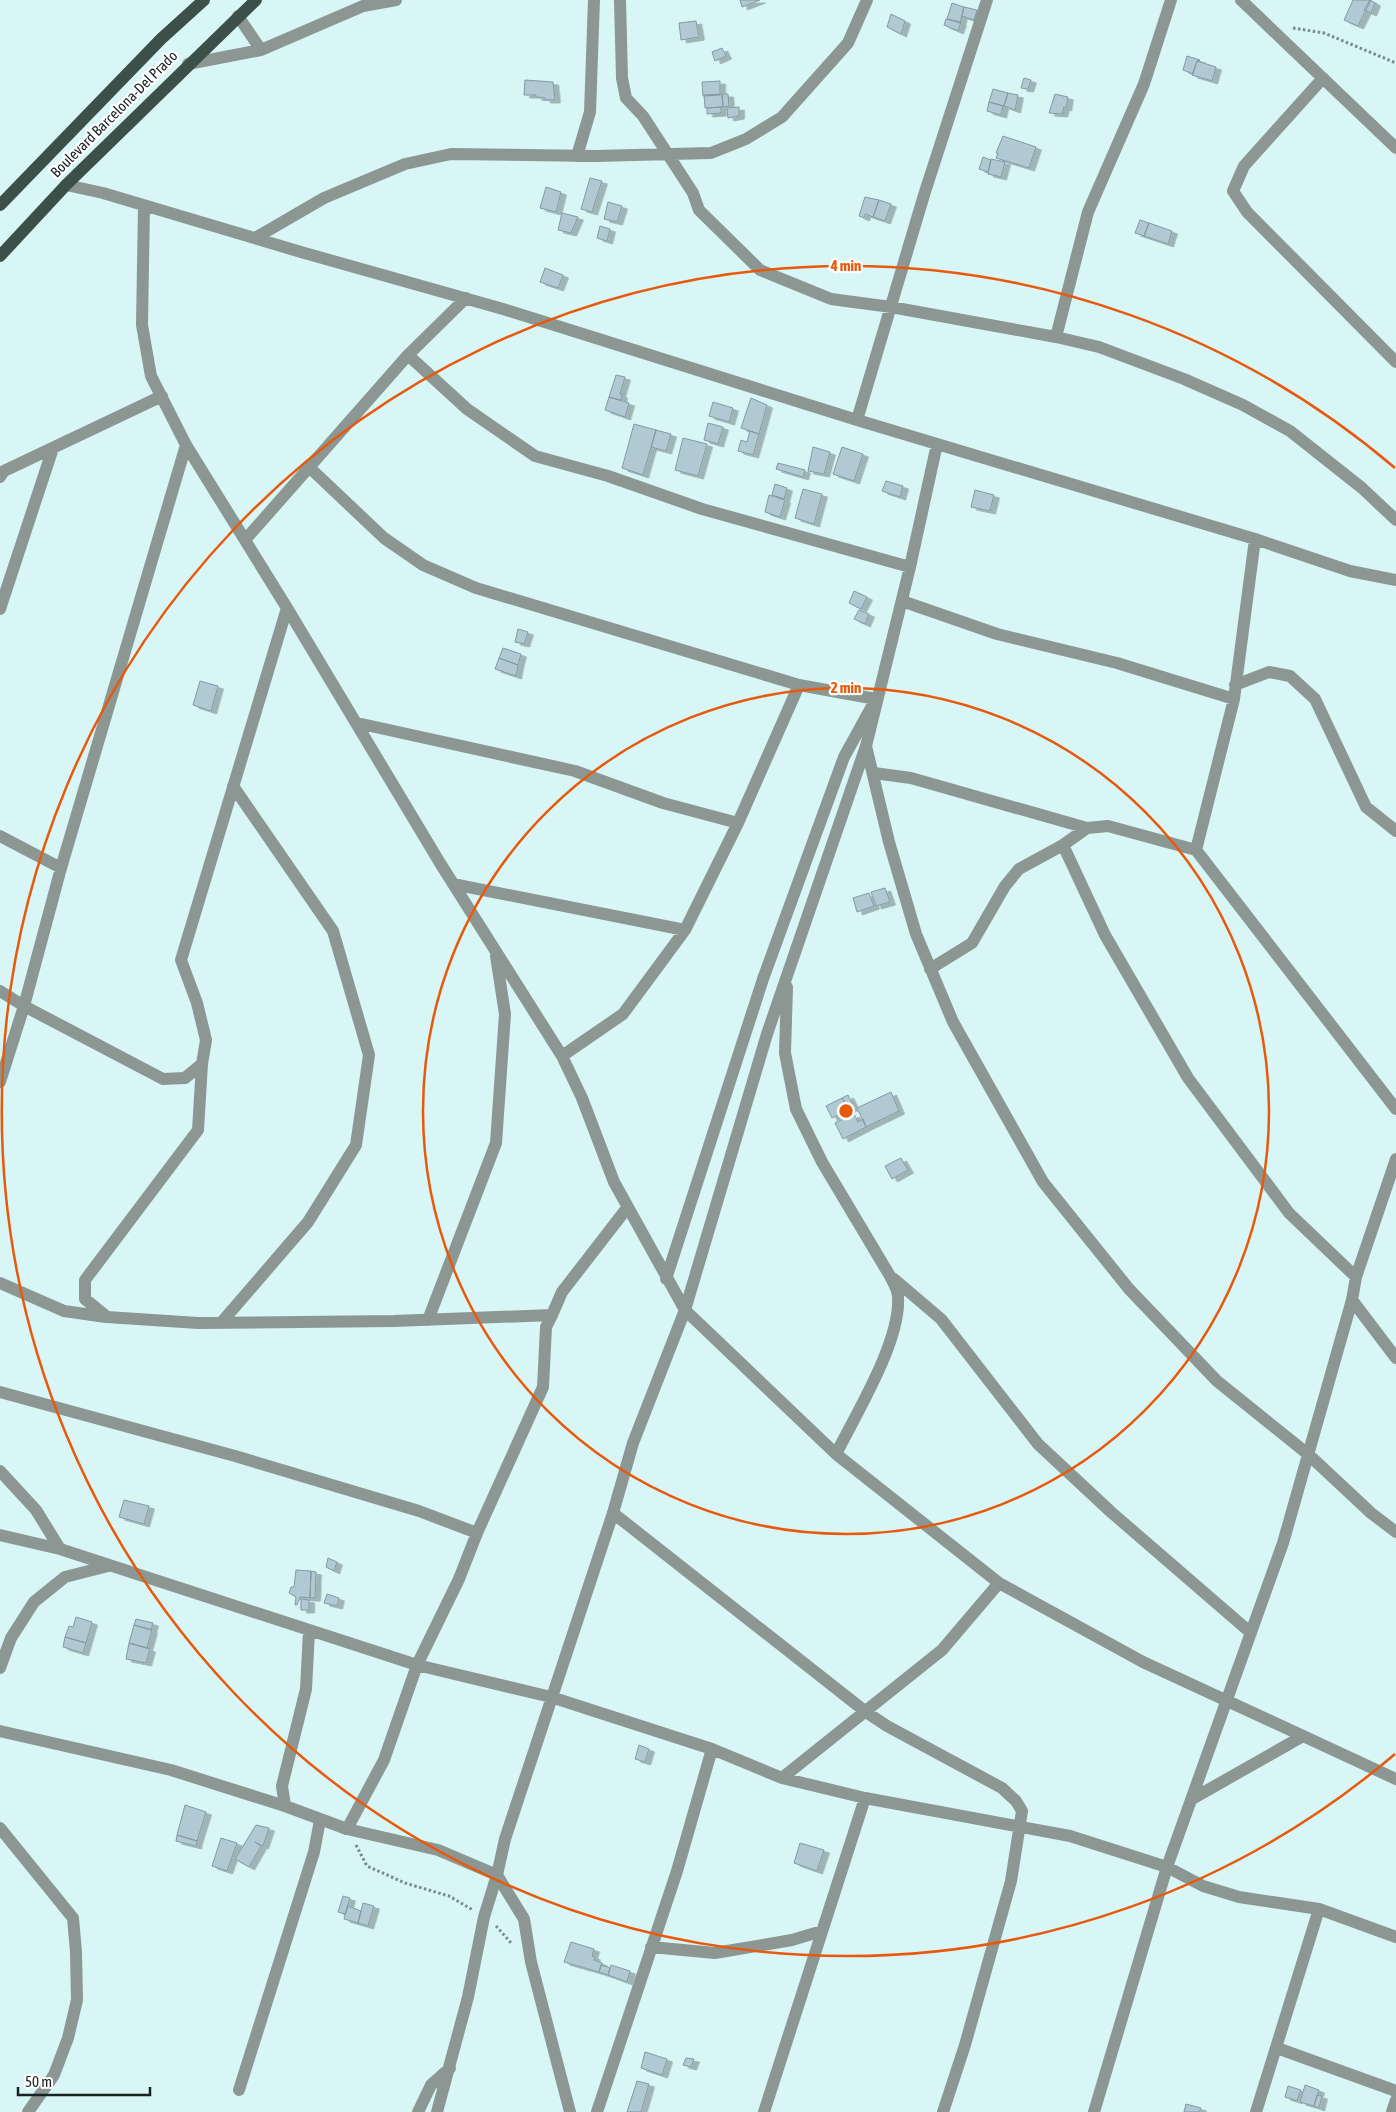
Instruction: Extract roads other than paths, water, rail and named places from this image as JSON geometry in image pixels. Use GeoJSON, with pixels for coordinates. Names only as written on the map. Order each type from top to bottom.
{"type":"FeatureCollection","features":[{"type":"Feature","properties":{"kind":"main road","name":"Boulevard Barcelona-Del Prado"},"geometry":{"type":"LineString","coordinates":[[0,205],[155,46],[204,0]]}},
{"type":"Feature","properties":{"kind":"main road","name":"Boulevard Barcelona-Del Prado"},"geometry":{"type":"LineString","coordinates":[[0,256],[66,185],[188,64],[256,0]]}},
{"type":"Feature","properties":{"kind":"street"},"geometry":{"type":"LineString","coordinates":[[188,64],[262,50],[363,6],[396,0]]}},
{"type":"Feature","properties":{"kind":"street"},"geometry":{"type":"LineString","coordinates":[[577,156],[590,112],[594,0]]}},
{"type":"Feature","properties":{"kind":"street"},"geometry":{"type":"LineString","coordinates":[[620,0],[622,78],[626,98],[644,116],[693,193],[699,210],[760,270],[831,299],[891,307],[1056,337],[1099,347],[1184,379],[1243,404],[1290,431],[1362,488],[1396,520]]}},
{"type":"Feature","properties":{"kind":"street"},"geometry":{"type":"LineString","coordinates":[[255,238],[324,198],[405,164],[451,154],[577,156],[711,153],[746,139],[782,117],[848,43],[867,0]]}},
{"type":"Feature","properties":{"kind":"street"},"geometry":{"type":"LineString","coordinates":[[858,420],[924,195],[987,0]]}},
{"type":"Feature","properties":{"kind":"street"},"geometry":{"type":"LineString","coordinates":[[1056,337],[1088,212],[1144,84],[1171,0]]}},
{"type":"Feature","properties":{"kind":"street"},"geometry":{"type":"LineString","coordinates":[[1241,0],[1396,148]]}},
{"type":"Feature","properties":{"kind":"street"},"geometry":{"type":"LineString","coordinates":[[238,16],[262,50]]}},
{"type":"Feature","properties":{"kind":"street"},"geometry":{"type":"LineString","coordinates":[[1323,78],[1244,166],[1233,191],[1246,212],[1396,362]]}},
{"type":"Feature","properties":{"kind":"street"},"geometry":{"type":"LineString","coordinates":[[66,185],[103,193],[466,298],[858,420],[1255,539],[1350,571],[1396,580]]}},
{"type":"Feature","properties":{"kind":"street"},"geometry":{"type":"LineString","coordinates":[[144,206],[142,325],[151,376],[186,445],[287,608],[453,884],[562,1056],[627,1208],[666,1279],[686,1310],[836,1454],[999,1583],[1143,1662],[1396,1778]]}},
{"type":"Feature","properties":{"kind":"street"},"geometry":{"type":"LineString","coordinates":[[245,540],[408,355],[466,298]]}},
{"type":"Feature","properties":{"kind":"street"},"geometry":{"type":"LineString","coordinates":[[408,355],[467,409],[535,456],[608,476],[702,509],[910,567]]}},
{"type":"Feature","properties":{"kind":"street"},"geometry":{"type":"LineString","coordinates":[[0,477],[4,471],[162,396]]}},
{"type":"Feature","properties":{"kind":"street"},"geometry":{"type":"LineString","coordinates":[[437,2112],[468,1997],[484,1917],[497,1875],[505,1839],[550,1697],[613,1513],[633,1443],[686,1310],[723,1180],[788,971],[866,746],[876,699],[910,567],[937,444]]}},
{"type":"Feature","properties":{"kind":"street"},"geometry":{"type":"LineString","coordinates":[[0,1082],[24,1006],[61,868],[186,445]]}},
{"type":"Feature","properties":{"kind":"street"},"geometry":{"type":"LineString","coordinates":[[0,608],[53,448]]}},
{"type":"Feature","properties":{"kind":"street"},"geometry":{"type":"LineString","coordinates":[[309,468],[384,538],[424,565],[476,588],[799,685],[876,699]]}},
{"type":"Feature","properties":{"kind":"street"},"geometry":{"type":"LineString","coordinates":[[1196,850],[1234,698],[1255,539]]}},
{"type":"Feature","properties":{"kind":"street"},"geometry":{"type":"LineString","coordinates":[[902,601],[997,634],[1117,663],[1234,698]]}},
{"type":"Feature","properties":{"kind":"street"},"geometry":{"type":"LineString","coordinates":[[107,1317],[85,1299],[85,1280],[198,1130],[202,1064],[206,1040],[197,1004],[181,960],[287,608]]}},
{"type":"Feature","properties":{"kind":"street"},"geometry":{"type":"LineString","coordinates":[[1235,685],[1269,672],[1290,676],[1315,699],[1366,807],[1396,831]]}},
{"type":"Feature","properties":{"kind":"street"},"geometry":{"type":"LineString","coordinates":[[562,1056],[623,1014],[686,930],[738,823],[799,685]]}},
{"type":"Feature","properties":{"kind":"street"},"geometry":{"type":"LineString","coordinates":[[666,1279],[763,979],[844,757],[876,699]]}},
{"type":"Feature","properties":{"kind":"street"},"geometry":{"type":"LineString","coordinates":[[357,724],[575,771],[663,803],[738,823]]}},
{"type":"Feature","properties":{"kind":"street"},"geometry":{"type":"LineString","coordinates":[[866,746],[916,934],[930,969],[953,1022],[1043,1182],[1129,1289],[1217,1381],[1309,1455],[1371,1513],[1396,1532]]}},
{"type":"Feature","properties":{"kind":"street"},"geometry":{"type":"LineString","coordinates":[[874,774],[910,778],[1087,828],[1108,826],[1196,850],[1396,1109]]}},
{"type":"Feature","properties":{"kind":"street"},"geometry":{"type":"LineString","coordinates":[[221,1323],[308,1222],[356,1145],[369,1055],[333,931],[233,786]]}},
{"type":"Feature","properties":{"kind":"street"},"geometry":{"type":"LineString","coordinates":[[930,969],[972,944],[1005,886],[1019,869],[1064,845],[1087,828]]}},
{"type":"Feature","properties":{"kind":"street"},"geometry":{"type":"LineString","coordinates":[[0,836],[61,868]]}},
{"type":"Feature","properties":{"kind":"street"},"geometry":{"type":"LineString","coordinates":[[1064,845],[1105,935],[1188,1078],[1289,1213],[1356,1277]]}},
{"type":"Feature","properties":{"kind":"street"},"geometry":{"type":"LineString","coordinates":[[453,884],[686,930]]}},
{"type":"Feature","properties":{"kind":"street"},"geometry":{"type":"LineString","coordinates":[[428,1320],[496,1143],[505,1014],[495,951]]}},
{"type":"Feature","properties":{"kind":"street"},"geometry":{"type":"LineString","coordinates":[[788,971],[785,1053],[796,1109],[827,1170],[890,1276],[898,1295],[898,1310],[881,1363],[836,1454]]}},
{"type":"Feature","properties":{"kind":"street"},"geometry":{"type":"LineString","coordinates":[[0,991],[24,1006],[163,1079],[185,1078],[202,1064]]}},
{"type":"Feature","properties":{"kind":"street"},"geometry":{"type":"LineString","coordinates":[[1094,2112],[1168,1867],[1283,1543],[1352,1300],[1356,1277],[1396,1159]]}},
{"type":"Feature","properties":{"kind":"street"},"geometry":{"type":"LineString","coordinates":[[347,1830],[384,1760],[418,1665],[459,1579],[477,1533],[543,1387],[546,1327],[562,1292],[627,1208]]}},
{"type":"Feature","properties":{"kind":"street"},"geometry":{"type":"LineString","coordinates":[[890,1276],[941,1319],[1038,1444],[1111,1512],[1251,1633]]}},
{"type":"Feature","properties":{"kind":"street"},"geometry":{"type":"LineString","coordinates":[[0,1283],[64,1311],[107,1317],[221,1323],[428,1320],[552,1315]]}},
{"type":"Feature","properties":{"kind":"street"},"geometry":{"type":"LineString","coordinates":[[1352,1300],[1396,1358]]}},
{"type":"Feature","properties":{"kind":"street"},"geometry":{"type":"LineString","coordinates":[[0,1392],[234,1456],[419,1511],[477,1533]]}},
{"type":"Feature","properties":{"kind":"street"},"geometry":{"type":"LineString","coordinates":[[0,1471],[36,1510],[60,1549]]}},
{"type":"Feature","properties":{"kind":"street"},"geometry":{"type":"LineString","coordinates":[[613,1513],[866,1712],[887,1726],[1002,1788],[1016,1801],[1022,1811],[1011,1881],[965,2045],[943,2112]]}},
{"type":"Feature","properties":{"kind":"street"},"geometry":{"type":"LineString","coordinates":[[0,1535],[60,1549],[418,1665],[550,1697],[712,1749],[782,1778],[865,1798],[1070,1836],[1168,1867],[1203,1886],[1239,1898],[1319,1909],[1396,1937]]}},
{"type":"Feature","properties":{"kind":"street"},"geometry":{"type":"LineString","coordinates":[[0,1668],[11,1638],[34,1602],[65,1577],[108,1566]]}},
{"type":"Feature","properties":{"kind":"street"},"geometry":{"type":"LineString","coordinates":[[782,1778],[942,1650],[999,1583]]}},
{"type":"Feature","properties":{"kind":"street"},"geometry":{"type":"LineString","coordinates":[[285,1806],[282,1786],[306,1689],[309,1631]]}},
{"type":"Feature","properties":{"kind":"street"},"geometry":{"type":"LineString","coordinates":[[0,1732],[171,1770],[285,1806],[347,1830],[438,1850],[497,1875],[524,1919],[531,1962],[570,2112]]}},
{"type":"Feature","properties":{"kind":"street"},"geometry":{"type":"LineString","coordinates":[[1192,1799],[1302,1736]]}},
{"type":"Feature","properties":{"kind":"street"},"geometry":{"type":"LineString","coordinates":[[597,2112],[677,1871],[712,1749]]}},
{"type":"Feature","properties":{"kind":"street"},"geometry":{"type":"LineString","coordinates":[[764,2112],[865,1798]]}},
{"type":"Feature","properties":{"kind":"street"},"geometry":{"type":"LineString","coordinates":[[239,2090],[314,1852],[320,1820]]}},
{"type":"Feature","properties":{"kind":"street"},"geometry":{"type":"LineString","coordinates":[[0,1828],[72,1918],[76,1952],[77,2000],[68,2038],[54,2075],[28,2112]]}},
{"type":"Feature","properties":{"kind":"street"},"geometry":{"type":"LineString","coordinates":[[1256,2112],[1319,1909]]}},
{"type":"Feature","properties":{"kind":"street"},"geometry":{"type":"LineString","coordinates":[[652,1947],[715,1953],[792,1940],[822,1931]]}},
{"type":"Feature","properties":{"kind":"street"},"geometry":{"type":"LineString","coordinates":[[1277,2048],[1396,2091]]}},
{"type":"Feature","properties":{"kind":"street"},"geometry":{"type":"LineString","coordinates":[[418,2112],[431,2085],[450,2068]]}},
{"type":"Feature","properties":{"kind":"street"},"geometry":{"type":"LineString","coordinates":[[1392,2112],[1396,2100]]}}]}
